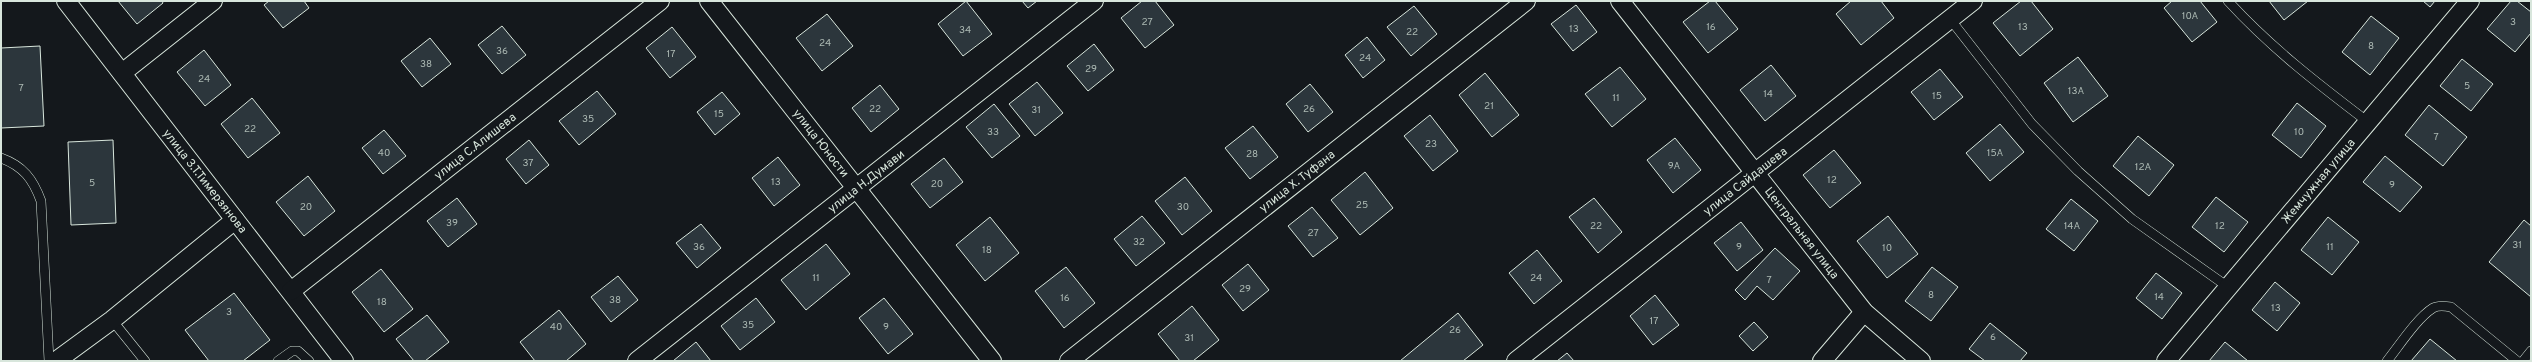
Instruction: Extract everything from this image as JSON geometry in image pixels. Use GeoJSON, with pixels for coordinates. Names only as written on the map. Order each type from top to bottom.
{"type":"FeatureCollection","features":[{"type":"Feature","properties":{"kind":"street","name":"улица З.Т.Тимерзянова"},"geometry":{"type":"LineString","coordinates":[[66,1],[344,361]]}},
{"type":"Feature","properties":{"kind":"street"},"geometry":{"type":"LineString","coordinates":[[122,73],[213,1]]}},
{"type":"Feature","properties":{"kind":"street","name":"улица С.Алишева"},"geometry":{"type":"LineString","coordinates":[[291,291],[660,1]]}},
{"type":"Feature","properties":{"kind":"street","name":"улица Юности"},"geometry":{"type":"LineString","coordinates":[[710,1],[992,361]]}},
{"type":"Feature","properties":{"kind":"street","name":"улица Н.Думави"},"geometry":{"type":"LineString","coordinates":[[637,361],[1094,1]]}},
{"type":"Feature","properties":{"kind":"street","name":"улица Х. Туфана"},"geometry":{"type":"LineString","coordinates":[[1069,361],[1526,1]]}},
{"type":"Feature","properties":{"kind":"street","name":"Центральная улица"},"geometry":{"type":"LineString","coordinates":[[1620,1],[1864,312],[1921,361]]}},
{"type":"Feature","properties":{"kind":"street","name":"улица Сайдашева"},"geometry":{"type":"LineString","coordinates":[[1516,361],[1973,1]]}},
{"type":"Feature","properties":{"kind":"street","name":"Жемчужная улица"},"geometry":{"type":"LineString","coordinates":[[2166,361],[2470,1]]}},
{"type":"Feature","properties":{"kind":"street"},"geometry":{"type":"LineString","coordinates":[[56,361],[112,320],[235,220]]}},
{"type":"Feature","properties":{"kind":"street"},"geometry":{"type":"LineString","coordinates":[[1822,361],[1864,312]]}},
{"type":"Feature","properties":{"kind":"lane"},"geometry":{"type":"LineString","coordinates":[[2228,1],[2248,23],[2302,72],[2368,122]]}},
{"type":"Feature","properties":{"kind":"lane"},"geometry":{"type":"LineString","coordinates":[[1950,19],[2032,124],[2078,171],[2132,219],[2228,287]]}},
{"type":"Feature","properties":{"kind":"lane"},"geometry":{"type":"LineString","coordinates":[[1,158],[13,162],[26,172],[35,184],[41,201],[49,361]]}},
{"type":"Feature","properties":{"kind":"lane"},"geometry":{"type":"LineString","coordinates":[[2387,361],[2425,315],[2433,308],[2441,306],[2451,307],[2517,361]]}},
{"type":"Feature","properties":{"kind":"lane"},"geometry":{"type":"LineString","coordinates":[[112,320],[145,361]]}},
{"type":"Feature","properties":{"kind":"lane"},"geometry":{"type":"LineString","coordinates":[[278,361],[292,351],[298,351],[309,361]]}},
{"type":"Feature","properties":{"kind":"lane"},"geometry":{"type":"LineString","coordinates":[[2523,361],[2531,352]]}},
{"type":"Feature","properties":{"kind":"building"},"geometry":{"type":"Polygon","coordinates":[[[118,1],[162,1],[163,3],[137,24],[118,1]]]}},
{"type":"Feature","properties":{"kind":"building"},"geometry":{"type":"Polygon","coordinates":[[[269,1],[304,1],[309,8],[283,28],[264,5],[269,1]]]}},
{"type":"Feature","properties":{"kind":"building"},"geometry":{"type":"Polygon","coordinates":[[[966,1],[992,34],[963,56],[938,24],[966,1]]]}},
{"type":"Feature","properties":{"kind":"building"},"geometry":{"type":"Polygon","coordinates":[[[1022,1],[1037,1],[1028,8],[1022,1]]]}},
{"type":"Feature","properties":{"kind":"building"},"geometry":{"type":"Polygon","coordinates":[[[1142,1],[1155,1],[1174,25],[1145,48],[1121,18],[1142,1]]]}},
{"type":"Feature","properties":{"kind":"building"},"geometry":{"type":"Polygon","coordinates":[[[1710,1],[1715,1],[1738,29],[1708,53],[1683,22],[1710,1]]]}},
{"type":"Feature","properties":{"kind":"building"},"geometry":{"type":"Polygon","coordinates":[[[1851,1],[1881,1],[1894,18],[1861,45],[1836,14],[1851,1]]]}},
{"type":"Feature","properties":{"kind":"building"},"geometry":{"type":"Polygon","coordinates":[[[2021,1],[2031,1],[2053,29],[2020,56],[1993,23],[2021,1]]]}},
{"type":"Feature","properties":{"kind":"building"},"geometry":{"type":"Polygon","coordinates":[[[2172,1],[2200,1],[2217,22],[2192,42],[2164,8],[2172,1]]]}},
{"type":"Feature","properties":{"kind":"building"},"geometry":{"type":"Polygon","coordinates":[[[2269,1],[2308,1],[2284,20],[2269,1]]]}},
{"type":"Feature","properties":{"kind":"building"},"geometry":{"type":"Polygon","coordinates":[[[2423,1],[2435,1],[2430,7],[2423,1]]]}},
{"type":"Feature","properties":{"kind":"building"},"geometry":{"type":"Polygon","coordinates":[[[2511,1],[2517,1],[2531,12],[2531,33],[2515,52],[2487,29],[2511,1]]]}},
{"type":"Feature","properties":{"kind":"building"},"geometry":{"type":"Polygon","coordinates":[[[1576,5],[1597,32],[1573,51],[1551,24],[1576,5]]]}},
{"type":"Feature","properties":{"kind":"building"},"geometry":{"type":"Polygon","coordinates":[[[1414,6],[1437,34],[1411,56],[1387,27],[1414,6]]]}},
{"type":"Feature","properties":{"kind":"building"},"geometry":{"type":"Polygon","coordinates":[[[827,14],[853,46],[822,71],[796,38],[827,14]]]}},
{"type":"Feature","properties":{"kind":"building"},"geometry":{"type":"Polygon","coordinates":[[[2371,16],[2399,38],[2370,75],[2342,52],[2371,16]]]}},
{"type":"Feature","properties":{"kind":"building"},"geometry":{"type":"Polygon","coordinates":[[[502,26],[526,55],[502,74],[478,45],[502,26]]]}},
{"type":"Feature","properties":{"kind":"building"},"geometry":{"type":"Polygon","coordinates":[[[672,27],[696,57],[670,78],[646,48],[672,27]]]}},
{"type":"Feature","properties":{"kind":"building"},"geometry":{"type":"Polygon","coordinates":[[[1367,37],[1385,60],[1363,78],[1345,55],[1367,37]]]}},
{"type":"Feature","properties":{"kind":"building"},"geometry":{"type":"Polygon","coordinates":[[[430,38],[451,64],[422,87],[401,61],[430,38]]]}},
{"type":"Feature","properties":{"kind":"building"},"geometry":{"type":"Polygon","coordinates":[[[1094,44],[1114,70],[1088,91],[1067,66],[1094,44]]]}},
{"type":"Feature","properties":{"kind":"building"},"geometry":{"type":"Polygon","coordinates":[[[40,46],[44,126],[1,128],[1,48],[40,46]]]}},
{"type":"Feature","properties":{"kind":"building"},"geometry":{"type":"Polygon","coordinates":[[[204,50],[231,85],[205,106],[177,72],[204,50]]]}},
{"type":"Feature","properties":{"kind":"building"},"geometry":{"type":"Polygon","coordinates":[[[2078,57],[2108,96],[2073,122],[2044,83],[2078,57]]]}},
{"type":"Feature","properties":{"kind":"building"},"geometry":{"type":"Polygon","coordinates":[[[2462,59],[2493,84],[2471,111],[2440,86],[2462,59]]]}},
{"type":"Feature","properties":{"kind":"building"},"geometry":{"type":"Polygon","coordinates":[[[1771,65],[1796,96],[1765,121],[1740,90],[1771,65]]]}},
{"type":"Feature","properties":{"kind":"building"},"geometry":{"type":"Polygon","coordinates":[[[1620,67],[1646,99],[1612,127],[1585,94],[1620,67]]]}},
{"type":"Feature","properties":{"kind":"building"},"geometry":{"type":"Polygon","coordinates":[[[1940,69],[1963,97],[1934,120],[1911,92],[1940,69]]]}},
{"type":"Feature","properties":{"kind":"building"},"geometry":{"type":"Polygon","coordinates":[[[1485,73],[1519,115],[1492,137],[1459,95],[1485,73]]]}},
{"type":"Feature","properties":{"kind":"building"},"geometry":{"type":"Polygon","coordinates":[[[1037,82],[1063,113],[1035,136],[1009,104],[1037,82]]]}},
{"type":"Feature","properties":{"kind":"building"},"geometry":{"type":"Polygon","coordinates":[[[1310,84],[1333,112],[1308,132],[1286,104],[1310,84]]]}},
{"type":"Feature","properties":{"kind":"building"},"geometry":{"type":"Polygon","coordinates":[[[880,85],[899,109],[871,132],[852,108],[880,85]]]}},
{"type":"Feature","properties":{"kind":"building"},"geometry":{"type":"Polygon","coordinates":[[[597,91],[616,114],[579,145],[559,121],[597,91]]]}},
{"type":"Feature","properties":{"kind":"building"},"geometry":{"type":"Polygon","coordinates":[[[722,92],[740,114],[715,135],[697,112],[722,92]]]}},
{"type":"Feature","properties":{"kind":"building"},"geometry":{"type":"Polygon","coordinates":[[[252,98],[280,133],[248,158],[221,124],[252,98]]]}},
{"type":"Feature","properties":{"kind":"building"},"geometry":{"type":"Polygon","coordinates":[[[2297,103],[2326,126],[2301,158],[2272,135],[2297,103]]]}},
{"type":"Feature","properties":{"kind":"building"},"geometry":{"type":"Polygon","coordinates":[[[994,104],[1020,136],[992,158],[966,127],[994,104]]]}},
{"type":"Feature","properties":{"kind":"building"},"geometry":{"type":"Polygon","coordinates":[[[2429,105],[2467,137],[2443,166],[2405,135],[2429,105]]]}},
{"type":"Feature","properties":{"kind":"building"},"geometry":{"type":"Polygon","coordinates":[[[1430,115],[1458,151],[1433,171],[1404,136],[1430,115]]]}},
{"type":"Feature","properties":{"kind":"building"},"geometry":{"type":"Polygon","coordinates":[[[2000,124],[2024,152],[1990,181],[1966,153],[2000,124]]]}},
{"type":"Feature","properties":{"kind":"building"},"geometry":{"type":"Polygon","coordinates":[[[1253,126],[1278,157],[1250,179],[1225,148],[1253,126]]]}},
{"type":"Feature","properties":{"kind":"building"},"geometry":{"type":"Polygon","coordinates":[[[384,130],[406,156],[383,174],[362,148],[384,130]]]}},
{"type":"Feature","properties":{"kind":"building"},"geometry":{"type":"Polygon","coordinates":[[[2138,136],[2174,165],[2149,196],[2113,166],[2138,136]]]}},
{"type":"Feature","properties":{"kind":"building"},"geometry":{"type":"Polygon","coordinates":[[[1675,138],[1701,170],[1673,193],[1647,160],[1675,138]]]}},
{"type":"Feature","properties":{"kind":"building"},"geometry":{"type":"Polygon","coordinates":[[[113,140],[116,223],[71,225],[68,142],[113,140]]]}},
{"type":"Feature","properties":{"kind":"building"},"geometry":{"type":"Polygon","coordinates":[[[529,140],[549,165],[526,184],[506,159],[529,140]]]}},
{"type":"Feature","properties":{"kind":"building"},"geometry":{"type":"Polygon","coordinates":[[[1834,150],[1861,183],[1830,208],[1803,175],[1834,150]]]}},
{"type":"Feature","properties":{"kind":"building"},"geometry":{"type":"Polygon","coordinates":[[[2385,156],[2422,187],[2400,212],[2363,182],[2385,156]]]}},
{"type":"Feature","properties":{"kind":"building"},"geometry":{"type":"Polygon","coordinates":[[[778,157],[800,185],[774,206],[752,178],[778,157]]]}},
{"type":"Feature","properties":{"kind":"building"},"geometry":{"type":"Polygon","coordinates":[[[944,158],[963,182],[930,208],[911,184],[944,158]]]}},
{"type":"Feature","properties":{"kind":"building"},"geometry":{"type":"Polygon","coordinates":[[[1365,172],[1393,208],[1360,235],[1331,200],[1365,172]]]}},
{"type":"Feature","properties":{"kind":"building"},"geometry":{"type":"Polygon","coordinates":[[[308,176],[335,211],[304,236],[276,202],[308,176]]]}},
{"type":"Feature","properties":{"kind":"building"},"geometry":{"type":"Polygon","coordinates":[[[1185,177],[1212,211],[1182,235],[1155,201],[1185,177]]]}},
{"type":"Feature","properties":{"kind":"building"},"geometry":{"type":"Polygon","coordinates":[[[2216,197],[2248,222],[2224,252],[2192,227],[2216,197]]]}},
{"type":"Feature","properties":{"kind":"building"},"geometry":{"type":"Polygon","coordinates":[[[457,198],[477,224],[448,247],[427,221],[457,198]]]}},
{"type":"Feature","properties":{"kind":"building"},"geometry":{"type":"Polygon","coordinates":[[[1594,198],[1622,232],[1598,253],[1569,217],[1594,198]]]}},
{"type":"Feature","properties":{"kind":"building"},"geometry":{"type":"Polygon","coordinates":[[[2071,199],[2098,221],[2074,251],[2046,229],[2071,199]]]}},
{"type":"Feature","properties":{"kind":"building"},"geometry":{"type":"Polygon","coordinates":[[[1312,207],[1338,238],[1313,257],[1288,226],[1312,207]]]}},
{"type":"Feature","properties":{"kind":"building"},"geometry":{"type":"Polygon","coordinates":[[[1142,216],[1165,243],[1136,266],[1114,239],[1142,216]]]}},
{"type":"Feature","properties":{"kind":"building"},"geometry":{"type":"Polygon","coordinates":[[[1888,216],[1918,254],[1887,278],[1857,241],[1888,216]]]}},
{"type":"Feature","properties":{"kind":"building"},"geometry":{"type":"Polygon","coordinates":[[[990,217],[1019,253],[985,281],[956,245],[990,217]]]}},
{"type":"Feature","properties":{"kind":"building"},"geometry":{"type":"Polygon","coordinates":[[[2328,217],[2359,242],[2332,275],[2301,250],[2328,217]]]}},
{"type":"Feature","properties":{"kind":"building"},"geometry":{"type":"Polygon","coordinates":[[[2524,220],[2531,226],[2531,297],[2489,262],[2524,220]]]}},
{"type":"Feature","properties":{"kind":"building"},"geometry":{"type":"Polygon","coordinates":[[[1741,222],[1763,250],[1737,271],[1714,243],[1741,222]]]}},
{"type":"Feature","properties":{"kind":"building"},"geometry":{"type":"Polygon","coordinates":[[[701,224],[721,248],[697,268],[676,243],[701,224]]]}},
{"type":"Feature","properties":{"kind":"building"},"geometry":{"type":"Polygon","coordinates":[[[826,244],[850,274],[806,310],[781,280],[826,244]]]}},
{"type":"Feature","properties":{"kind":"building"},"geometry":{"type":"Polygon","coordinates":[[[1775,248],[1800,271],[1773,300],[1757,286],[1745,300],[1735,290],[1775,248]]]}},
{"type":"Feature","properties":{"kind":"building"},"geometry":{"type":"Polygon","coordinates":[[[1537,250],[1562,281],[1534,304],[1509,273],[1537,250]]]}},
{"type":"Feature","properties":{"kind":"building"},"geometry":{"type":"Polygon","coordinates":[[[1248,264],[1269,290],[1243,311],[1222,285],[1248,264]]]}},
{"type":"Feature","properties":{"kind":"building"},"geometry":{"type":"Polygon","coordinates":[[[1066,267],[1095,303],[1064,328],[1035,291],[1066,267]]]}},
{"type":"Feature","properties":{"kind":"building"},"geometry":{"type":"Polygon","coordinates":[[[1932,267],[1958,287],[1931,321],[1905,301],[1932,267]]]}},
{"type":"Feature","properties":{"kind":"building"},"geometry":{"type":"Polygon","coordinates":[[[381,269],[413,309],[384,332],[352,292],[381,269]]]}},
{"type":"Feature","properties":{"kind":"building"},"geometry":{"type":"Polygon","coordinates":[[[2156,273],[2182,293],[2162,319],[2136,298],[2156,273]]]}},
{"type":"Feature","properties":{"kind":"building"},"geometry":{"type":"Polygon","coordinates":[[[618,276],[638,300],[611,322],[591,297],[618,276]]]}},
{"type":"Feature","properties":{"kind":"building"},"geometry":{"type":"Polygon","coordinates":[[[2275,282],[2300,303],[2277,331],[2252,310],[2275,282]]]}},
{"type":"Feature","properties":{"kind":"building"},"geometry":{"type":"Polygon","coordinates":[[[234,293],[270,340],[243,361],[209,361],[185,330],[234,293]]]}},
{"type":"Feature","properties":{"kind":"building"},"geometry":{"type":"Polygon","coordinates":[[[1655,295],[1679,325],[1653,345],[1630,316],[1655,295]]]}},
{"type":"Feature","properties":{"kind":"building"},"geometry":{"type":"Polygon","coordinates":[[[756,298],[775,322],[740,350],[721,326],[756,298]]]}},
{"type":"Feature","properties":{"kind":"building"},"geometry":{"type":"Polygon","coordinates":[[[884,298],[913,334],[888,354],[859,318],[884,298]]]}},
{"type":"Feature","properties":{"kind":"building"},"geometry":{"type":"Polygon","coordinates":[[[1192,306],[1219,340],[1193,361],[1180,361],[1158,334],[1192,306]]]}},
{"type":"Feature","properties":{"kind":"building"},"geometry":{"type":"Polygon","coordinates":[[[559,310],[586,344],[566,361],[535,361],[520,342],[559,310]]]}},
{"type":"Feature","properties":{"kind":"building"},"geometry":{"type":"Polygon","coordinates":[[[1458,313],[1483,345],[1463,361],[1400,361],[1458,313]]]}},
{"type":"Feature","properties":{"kind":"building"},"geometry":{"type":"Polygon","coordinates":[[[427,315],[449,342],[425,361],[414,361],[396,339],[427,315]]]}},
{"type":"Feature","properties":{"kind":"building"},"geometry":{"type":"Polygon","coordinates":[[[1754,322],[1768,337],[1753,351],[1739,336],[1754,322]]]}},
{"type":"Feature","properties":{"kind":"building"},"geometry":{"type":"Polygon","coordinates":[[[1990,323],[2027,353],[2020,361],[1985,361],[1969,349],[1990,323]]]}},
{"type":"Feature","properties":{"kind":"building"},"geometry":{"type":"Polygon","coordinates":[[[2430,339],[2457,361],[2411,361],[2430,339]]]}},
{"type":"Feature","properties":{"kind":"building"},"geometry":{"type":"Polygon","coordinates":[[[696,342],[711,361],[673,361],[696,342]]]}},
{"type":"Feature","properties":{"kind":"building"},"geometry":{"type":"Polygon","coordinates":[[[2225,342],[2248,361],[2209,361],[2225,342]]]}},
{"type":"Feature","properties":{"kind":"building"},"geometry":{"type":"Polygon","coordinates":[[[1567,353],[1574,361],[1557,361],[1567,353]]]}}]}
